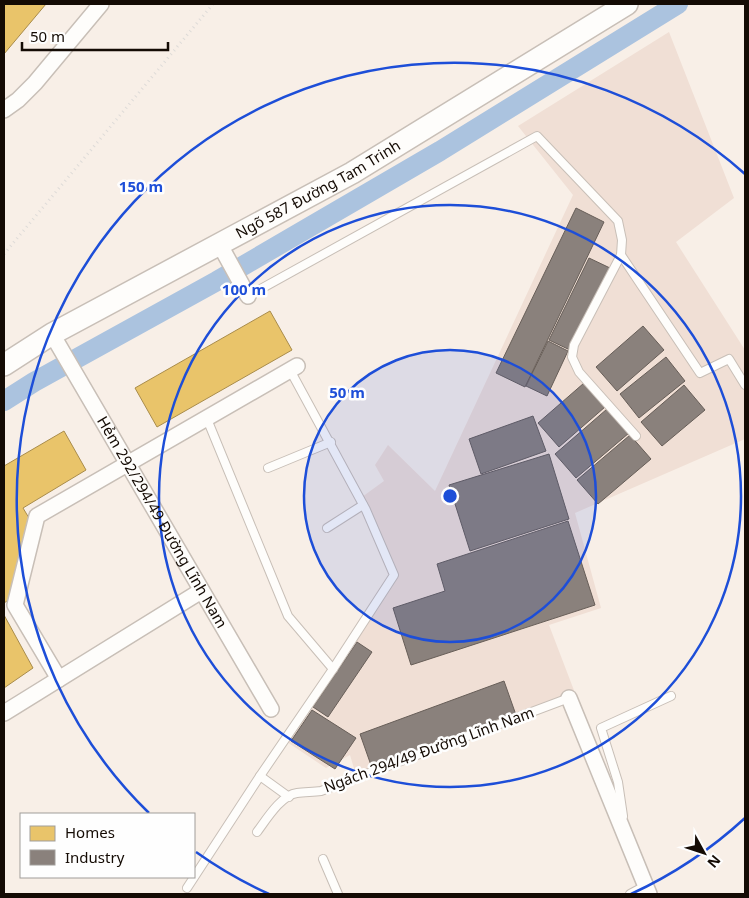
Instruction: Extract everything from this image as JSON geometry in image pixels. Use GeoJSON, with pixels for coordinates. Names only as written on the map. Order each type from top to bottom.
{"type":"FeatureCollection","features":[{"type":"Feature","properties":{"kind":"street"},"geometry":{"type":"LineString","coordinates":[[4,110],[18,100],[35,83],[102,4]]}},
{"type":"Feature","properties":{"kind":"street","name":"Ngõ 587 Đường Tam Trinh"},"geometry":{"type":"LineString","coordinates":[[4,365],[52,334],[224,251],[627,4]]}},
{"type":"Feature","properties":{"kind":"street"},"geometry":{"type":"LineString","coordinates":[[224,251],[245,290]]}},
{"type":"Feature","properties":{"kind":"street","name":"Hẻm 292/294/49 Đường Lĩnh Nam"},"geometry":{"type":"LineString","coordinates":[[52,334],[270,709]]}},
{"type":"Feature","properties":{"kind":"street"},"geometry":{"type":"LineString","coordinates":[[58,679],[15,605],[37,516],[294,368]]}},
{"type":"Feature","properties":{"kind":"street"},"geometry":{"type":"LineString","coordinates":[[4,713],[201,591]]}},
{"type":"Feature","properties":{"kind":"street"},"geometry":{"type":"LineString","coordinates":[[569,698],[647,890]]}},
{"type":"Feature","properties":{"kind":"lane"},"geometry":{"type":"LineString","coordinates":[[245,290],[537,136],[618,221],[622,240],[621,255],[574,346],[572,357],[579,372],[636,436]]}},
{"type":"Feature","properties":{"kind":"lane"},"geometry":{"type":"LineString","coordinates":[[621,255],[700,373],[729,359],[745,385]]}},
{"type":"Feature","properties":{"kind":"lane"},"geometry":{"type":"LineString","coordinates":[[195,876],[394,575],[363,504],[294,368]]}},
{"type":"Feature","properties":{"kind":"lane"},"geometry":{"type":"LineString","coordinates":[[207,419],[288,616],[333,669]]}},
{"type":"Feature","properties":{"kind":"lane"},"geometry":{"type":"LineString","coordinates":[[268,468],[331,442]]}},
{"type":"Feature","properties":{"kind":"lane"},"geometry":{"type":"LineString","coordinates":[[327,528],[363,504]]}},
{"type":"Feature","properties":{"kind":"lane"},"geometry":{"type":"LineString","coordinates":[[626,839],[618,782],[601,728],[671,696]]}},
{"type":"Feature","properties":{"kind":"lane","name":"Ngách 294/49 Đường Lĩnh Nam"},"geometry":{"type":"LineString","coordinates":[[289,797],[296,793],[304,794],[321,791],[569,698]]}},
{"type":"Feature","properties":{"kind":"lane"},"geometry":{"type":"LineString","coordinates":[[257,832],[275,807],[289,797],[260,776]]}},
{"type":"Feature","properties":{"kind":"lane"},"geometry":{"type":"LineString","coordinates":[[323,859],[338,894]]}},
{"type":"Feature","properties":{"kind":"lane"},"geometry":{"type":"LineString","coordinates":[[187,888],[194,878]]}},
{"type":"Feature","properties":{"kind":"lane"},"geometry":{"type":"LineString","coordinates":[[630,894],[647,890]]}},
{"type":"Feature","properties":{"kind":"path"},"geometry":{"type":"LineString","coordinates":[[4,254],[213,4]]}},
{"type":"Feature","properties":{"kind":"shaded area"},"geometry":{"type":"Polygon","coordinates":[[[669,32],[734,198],[676,242],[745,350],[745,439],[575,513],[601,608],[549,625],[575,693],[356,775],[350,755],[326,768],[287,742],[398,576],[362,497],[384,481],[375,465],[388,445],[435,491],[573,195],[518,126],[669,32]]]}},
{"type":"Feature","properties":{"kind":"building: Homes"},"geometry":{"type":"Polygon","coordinates":[[[4,4],[46,4],[4,54],[4,4]]]}},
{"type":"Feature","properties":{"kind":"building: Homes"},"geometry":{"type":"Polygon","coordinates":[[[270,311],[292,350],[157,427],[135,388],[270,311]]]}},
{"type":"Feature","properties":{"kind":"building: Homes"},"geometry":{"type":"Polygon","coordinates":[[[64,431],[86,470],[23,508],[32,523],[13,597],[4,603],[4,466],[64,431]]]}},
{"type":"Feature","properties":{"kind":"building: Homes"},"geometry":{"type":"Polygon","coordinates":[[[4,615],[33,668],[4,688],[4,615]]]}},
{"type":"Feature","properties":{"kind":"building: Industry"},"geometry":{"type":"Polygon","coordinates":[[[576,208],[604,222],[525,387],[496,373],[576,208]]]}},
{"type":"Feature","properties":{"kind":"building: Industry"},"geometry":{"type":"Polygon","coordinates":[[[589,258],[610,268],[570,350],[549,340],[589,258]]]}},
{"type":"Feature","properties":{"kind":"building: Industry"},"geometry":{"type":"Polygon","coordinates":[[[643,326],[664,350],[617,391],[596,367],[643,326]]]}},
{"type":"Feature","properties":{"kind":"building: Industry"},"geometry":{"type":"Polygon","coordinates":[[[548,341],[568,351],[547,396],[526,386],[548,341]]]}},
{"type":"Feature","properties":{"kind":"building: Industry"},"geometry":{"type":"Polygon","coordinates":[[[666,357],[685,381],[639,418],[620,394],[666,357]]]}},
{"type":"Feature","properties":{"kind":"building: Industry"},"geometry":{"type":"Polygon","coordinates":[[[584,383],[605,407],[559,447],[538,423],[584,383]]]}},
{"type":"Feature","properties":{"kind":"building: Industry"},"geometry":{"type":"Polygon","coordinates":[[[684,385],[705,410],[662,446],[641,422],[684,385]]]}},
{"type":"Feature","properties":{"kind":"building: Industry"},"geometry":{"type":"Polygon","coordinates":[[[607,409],[629,433],[576,478],[555,454],[607,409]]]}},
{"type":"Feature","properties":{"kind":"building: Industry"},"geometry":{"type":"Polygon","coordinates":[[[533,416],[546,451],[481,474],[469,439],[533,416]]]}},
{"type":"Feature","properties":{"kind":"building: Industry"},"geometry":{"type":"Polygon","coordinates":[[[630,435],[651,459],[598,504],[577,480],[630,435]]]}},
{"type":"Feature","properties":{"kind":"building: Industry"},"geometry":{"type":"Polygon","coordinates":[[[549,454],[569,519],[470,551],[449,485],[549,454]]]}},
{"type":"Feature","properties":{"kind":"building: Industry"},"geometry":{"type":"Polygon","coordinates":[[[568,521],[595,605],[411,665],[393,608],[445,591],[437,564],[568,521]]]}},
{"type":"Feature","properties":{"kind":"building: Industry"},"geometry":{"type":"Polygon","coordinates":[[[357,642],[372,652],[328,717],[313,707],[357,642]]]}},
{"type":"Feature","properties":{"kind":"building: Industry"},"geometry":{"type":"Polygon","coordinates":[[[504,681],[516,715],[372,768],[360,734],[504,681]]]}},
{"type":"Feature","properties":{"kind":"building: Industry"},"geometry":{"type":"Polygon","coordinates":[[[312,710],[356,738],[335,769],[291,741],[312,710]]]}},
{"type":"Feature","properties":{"kind":"waterway"},"geometry":{"type":"LineString","coordinates":[[4,401],[34,382],[217,281],[440,151],[678,4]]}}]}
